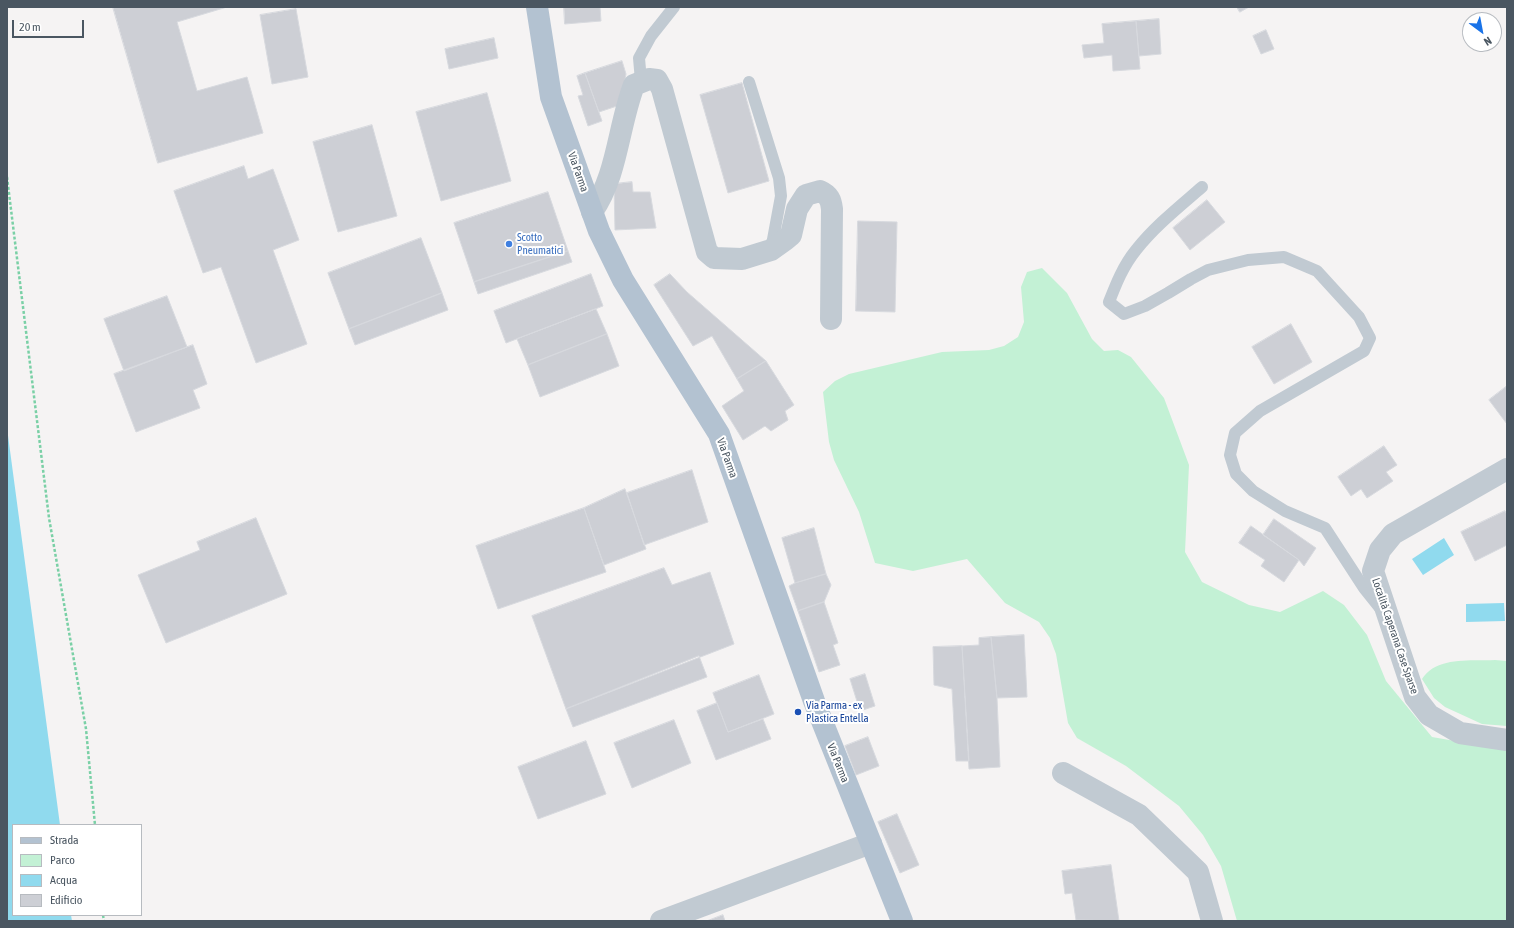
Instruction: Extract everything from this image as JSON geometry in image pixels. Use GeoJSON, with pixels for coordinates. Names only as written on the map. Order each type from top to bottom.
{"type":"FeatureCollection","features":[{"type":"Feature","properties":{"kind":"main road","name":"Via Parma"},"geometry":{"type":"LineString","coordinates":[[537,7],[551,97],[598,231],[623,280],[719,434],[814,701],[902,921]]}},
{"type":"Feature","properties":{"kind":"street"},"geometry":{"type":"LineString","coordinates":[[592,212],[600,200],[616,156],[634,85],[649,79],[657,80],[662,89],[707,252],[714,258],[742,259],[770,250],[790,235],[797,209],[806,195],[820,191],[827,194],[831,201],[832,209],[831,319]]}},
{"type":"Feature","properties":{"kind":"street","name":"Località Caperana Case Sparse"},"geometry":{"type":"LineString","coordinates":[[1507,469],[1393,534],[1380,550],[1373,570],[1415,697],[1429,715],[1460,733],[1507,740]]}},
{"type":"Feature","properties":{"kind":"street"},"geometry":{"type":"LineString","coordinates":[[1063,773],[1139,815],[1198,872],[1212,921]]}},
{"type":"Feature","properties":{"kind":"street"},"geometry":{"type":"LineString","coordinates":[[661,921],[871,843]]}},
{"type":"Feature","properties":{"kind":"lane"},"geometry":{"type":"LineString","coordinates":[[641,81],[640,58],[650,36],[674,7]]}},
{"type":"Feature","properties":{"kind":"lane"},"geometry":{"type":"LineString","coordinates":[[749,82],[779,178],[781,196],[770,250]]}},
{"type":"Feature","properties":{"kind":"lane"},"geometry":{"type":"LineString","coordinates":[[1202,186],[1160,223],[1135,251],[1118,278],[1109,302],[1124,314],[1145,306],[1208,270],[1248,260],[1284,257],[1318,271],[1359,318],[1370,338],[1364,352],[1260,412],[1235,433],[1230,455],[1236,474],[1253,491],[1285,511],[1325,528],[1364,588],[1389,620]]}},
{"type":"Feature","properties":{"kind":"path"},"geometry":{"type":"LineString","coordinates":[[7,177],[49,518],[86,729],[95,824]]}},
{"type":"Feature","properties":{"kind":"green space"},"geometry":{"type":"Polygon","coordinates":[[[1042,268],[1067,293],[1092,339],[1104,351],[1118,350],[1131,357],[1164,398],[1189,465],[1185,552],[1202,582],[1249,605],[1280,612],[1323,591],[1344,605],[1367,635],[1386,681],[1432,737],[1507,750],[1507,921],[1237,921],[1221,866],[1203,835],[1179,806],[1126,766],[1077,738],[1068,723],[1056,654],[1050,638],[1039,622],[1005,603],[967,559],[913,571],[875,563],[859,512],[834,460],[829,442],[823,392],[835,381],[849,374],[942,352],[989,350],[1004,346],[1018,337],[1024,322],[1021,287],[1027,272],[1042,268]]]}},
{"type":"Feature","properties":{"kind":"green space"},"geometry":{"type":"Polygon","coordinates":[[[1465,660],[1507,661],[1507,726],[1482,724],[1445,707],[1434,698],[1422,679],[1436,666],[1445,663],[1465,660]]]}},
{"type":"Feature","properties":{"kind":"water"},"geometry":{"type":"Polygon","coordinates":[[[7,428],[60,824],[12,824],[12,916],[71,916],[72,921],[7,921],[7,428]]]}},
{"type":"Feature","properties":{"kind":"water"},"geometry":{"type":"Polygon","coordinates":[[[1444,538],[1454,555],[1423,575],[1412,559],[1444,538]]]}},
{"type":"Feature","properties":{"kind":"water"},"geometry":{"type":"Polygon","coordinates":[[[1504,603],[1505,621],[1466,622],[1466,604],[1504,603]]]}},
{"type":"Feature","properties":{"kind":"building"},"geometry":{"type":"Polygon","coordinates":[[[113,7],[227,7],[177,22],[197,91],[247,77],[263,133],[158,163],[113,7]]]}},
{"type":"Feature","properties":{"kind":"building"},"geometry":{"type":"Polygon","coordinates":[[[564,7],[600,7],[601,21],[565,24],[564,7]]]}},
{"type":"Feature","properties":{"kind":"building"},"geometry":{"type":"Polygon","coordinates":[[[1237,7],[1249,7],[1240,12],[1237,7]]]}},
{"type":"Feature","properties":{"kind":"building"},"geometry":{"type":"Polygon","coordinates":[[[296,9],[308,77],[272,84],[260,15],[296,9]]]}},
{"type":"Feature","properties":{"kind":"building"},"geometry":{"type":"Polygon","coordinates":[[[1159,19],[1161,54],[1139,56],[1136,21],[1159,19]]]}},
{"type":"Feature","properties":{"kind":"building"},"geometry":{"type":"Polygon","coordinates":[[[1136,21],[1140,69],[1113,71],[1112,55],[1084,58],[1082,45],[1104,43],[1102,24],[1136,21]]]}},
{"type":"Feature","properties":{"kind":"building"},"geometry":{"type":"Polygon","coordinates":[[[1266,30],[1274,49],[1261,54],[1253,36],[1266,30]]]}},
{"type":"Feature","properties":{"kind":"building"},"geometry":{"type":"Polygon","coordinates":[[[494,38],[498,58],[449,69],[445,49],[494,38]]]}},
{"type":"Feature","properties":{"kind":"building"},"geometry":{"type":"Polygon","coordinates":[[[622,61],[626,74],[620,105],[599,112],[585,73],[622,61]]]}},
{"type":"Feature","properties":{"kind":"building"},"geometry":{"type":"Polygon","coordinates":[[[585,73],[602,121],[588,126],[578,96],[583,95],[577,76],[585,73]]]}},
{"type":"Feature","properties":{"kind":"building"},"geometry":{"type":"Polygon","coordinates":[[[742,83],[769,181],[728,193],[700,95],[742,83]]]}},
{"type":"Feature","properties":{"kind":"building"},"geometry":{"type":"Polygon","coordinates":[[[487,93],[511,181],[441,201],[416,112],[487,93]]]}},
{"type":"Feature","properties":{"kind":"building"},"geometry":{"type":"Polygon","coordinates":[[[372,125],[397,216],[338,232],[313,142],[372,125]]]}},
{"type":"Feature","properties":{"kind":"building"},"geometry":{"type":"Polygon","coordinates":[[[244,166],[248,179],[273,169],[299,240],[273,250],[307,344],[256,363],[221,267],[203,273],[174,191],[244,166]]]}},
{"type":"Feature","properties":{"kind":"building"},"geometry":{"type":"Polygon","coordinates":[[[632,182],[633,192],[650,192],[656,228],[615,230],[614,184],[632,182]]]}},
{"type":"Feature","properties":{"kind":"building"},"geometry":{"type":"Polygon","coordinates":[[[548,192],[568,251],[474,282],[454,223],[548,192]]]}},
{"type":"Feature","properties":{"kind":"building"},"geometry":{"type":"Polygon","coordinates":[[[1207,200],[1225,222],[1190,250],[1173,228],[1207,200]]]}},
{"type":"Feature","properties":{"kind":"building"},"geometry":{"type":"Polygon","coordinates":[[[858,221],[897,222],[895,312],[856,311],[858,221]]]}},
{"type":"Feature","properties":{"kind":"building"},"geometry":{"type":"Polygon","coordinates":[[[421,238],[442,293],[349,329],[328,273],[421,238]]]}},
{"type":"Feature","properties":{"kind":"building"},"geometry":{"type":"Polygon","coordinates":[[[568,251],[572,262],[478,294],[474,282],[568,251]]]}},
{"type":"Feature","properties":{"kind":"building"},"geometry":{"type":"Polygon","coordinates":[[[591,274],[603,306],[506,343],[494,311],[591,274]]]}},
{"type":"Feature","properties":{"kind":"building"},"geometry":{"type":"Polygon","coordinates":[[[670,274],[687,292],[766,361],[737,379],[712,336],[693,346],[654,285],[670,274]]]}},
{"type":"Feature","properties":{"kind":"building"},"geometry":{"type":"Polygon","coordinates":[[[442,293],[448,310],[355,345],[349,329],[442,293]]]}},
{"type":"Feature","properties":{"kind":"building"},"geometry":{"type":"Polygon","coordinates":[[[167,296],[187,347],[124,371],[104,319],[167,296]]]}},
{"type":"Feature","properties":{"kind":"building"},"geometry":{"type":"Polygon","coordinates":[[[596,309],[607,334],[528,365],[517,339],[596,309]]]}},
{"type":"Feature","properties":{"kind":"building"},"geometry":{"type":"Polygon","coordinates":[[[1291,324],[1312,362],[1274,384],[1252,347],[1291,324]]]}},
{"type":"Feature","properties":{"kind":"building"},"geometry":{"type":"Polygon","coordinates":[[[607,334],[619,366],[540,397],[528,365],[607,334]]]}},
{"type":"Feature","properties":{"kind":"building"},"geometry":{"type":"Polygon","coordinates":[[[193,345],[207,384],[193,390],[200,408],[136,432],[114,374],[193,345]]]}},
{"type":"Feature","properties":{"kind":"building"},"geometry":{"type":"Polygon","coordinates":[[[766,361],[794,405],[785,411],[788,420],[771,431],[765,426],[743,440],[722,406],[744,391],[737,379],[766,361]]]}},
{"type":"Feature","properties":{"kind":"building"},"geometry":{"type":"Polygon","coordinates":[[[1507,386],[1507,424],[1489,400],[1507,386]]]}},
{"type":"Feature","properties":{"kind":"building"},"geometry":{"type":"Polygon","coordinates":[[[1384,446],[1397,465],[1386,472],[1393,481],[1367,498],[1361,489],[1351,496],[1338,477],[1384,446]]]}},
{"type":"Feature","properties":{"kind":"building"},"geometry":{"type":"Polygon","coordinates":[[[692,470],[708,522],[644,545],[627,493],[692,470]]]}},
{"type":"Feature","properties":{"kind":"building"},"geometry":{"type":"Polygon","coordinates":[[[625,489],[646,549],[604,565],[584,508],[625,489]]]}},
{"type":"Feature","properties":{"kind":"building"},"geometry":{"type":"Polygon","coordinates":[[[584,508],[606,572],[498,609],[476,546],[584,508]]]}},
{"type":"Feature","properties":{"kind":"building"},"geometry":{"type":"Polygon","coordinates":[[[1505,511],[1507,515],[1507,545],[1475,561],[1461,532],[1505,511]]]}},
{"type":"Feature","properties":{"kind":"building"},"geometry":{"type":"Polygon","coordinates":[[[256,518],[287,594],[166,643],[138,575],[200,550],[197,542],[256,518]]]}},
{"type":"Feature","properties":{"kind":"building"},"geometry":{"type":"Polygon","coordinates":[[[1274,519],[1316,548],[1304,566],[1299,560],[1263,535],[1274,519]]]}},
{"type":"Feature","properties":{"kind":"building"},"geometry":{"type":"Polygon","coordinates":[[[1251,526],[1299,560],[1284,582],[1261,566],[1265,560],[1239,543],[1251,526]]]}},
{"type":"Feature","properties":{"kind":"building"},"geometry":{"type":"Polygon","coordinates":[[[814,528],[826,574],[795,583],[782,538],[814,528]]]}},
{"type":"Feature","properties":{"kind":"building"},"geometry":{"type":"Polygon","coordinates":[[[664,568],[672,585],[710,572],[734,644],[566,709],[532,616],[664,568]]]}},
{"type":"Feature","properties":{"kind":"building"},"geometry":{"type":"Polygon","coordinates":[[[826,574],[831,585],[824,602],[798,611],[789,586],[826,574]]]}},
{"type":"Feature","properties":{"kind":"building"},"geometry":{"type":"Polygon","coordinates":[[[824,602],[838,643],[833,645],[840,665],[819,672],[798,611],[824,602]]]}},
{"type":"Feature","properties":{"kind":"building"},"geometry":{"type":"Polygon","coordinates":[[[1024,635],[1027,697],[997,698],[991,637],[1024,635]]]}},
{"type":"Feature","properties":{"kind":"building"},"geometry":{"type":"Polygon","coordinates":[[[991,637],[997,698],[1000,767],[969,769],[962,646],[979,645],[979,638],[991,637]]]}},
{"type":"Feature","properties":{"kind":"building"},"geometry":{"type":"Polygon","coordinates":[[[962,646],[969,761],[956,761],[952,689],[934,685],[933,647],[962,646]]]}},
{"type":"Feature","properties":{"kind":"building"},"geometry":{"type":"Polygon","coordinates":[[[699,656],[707,677],[573,727],[566,709],[699,656]]]}},
{"type":"Feature","properties":{"kind":"building"},"geometry":{"type":"Polygon","coordinates":[[[865,674],[875,706],[860,711],[850,679],[865,674]]]}},
{"type":"Feature","properties":{"kind":"building"},"geometry":{"type":"Polygon","coordinates":[[[759,675],[774,714],[728,732],[713,693],[759,675]]]}},
{"type":"Feature","properties":{"kind":"building"},"geometry":{"type":"Polygon","coordinates":[[[717,703],[728,732],[763,719],[771,739],[716,760],[697,711],[717,703]]]}},
{"type":"Feature","properties":{"kind":"building"},"geometry":{"type":"Polygon","coordinates":[[[674,720],[691,763],[632,788],[614,743],[674,720]]]}},
{"type":"Feature","properties":{"kind":"building"},"geometry":{"type":"Polygon","coordinates":[[[868,737],[879,766],[856,775],[845,746],[868,737]]]}},
{"type":"Feature","properties":{"kind":"building"},"geometry":{"type":"Polygon","coordinates":[[[586,741],[606,794],[538,819],[518,767],[586,741]]]}},
{"type":"Feature","properties":{"kind":"building"},"geometry":{"type":"Polygon","coordinates":[[[897,814],[919,865],[900,873],[878,822],[897,814]]]}},
{"type":"Feature","properties":{"kind":"building"},"geometry":{"type":"Polygon","coordinates":[[[1111,865],[1119,921],[1076,920],[1072,893],[1065,894],[1062,871],[1111,865]]]}},
{"type":"Feature","properties":{"kind":"building"},"geometry":{"type":"Polygon","coordinates":[[[723,915],[725,921],[707,921],[723,915]]]}},
{"type":"Feature","properties":{"kind":"place","name":"Scotto Pneumatici"},"geometry":{"type":"Point","coordinates":[509,244]}},
{"type":"Feature","properties":{"kind":"place","name":"Via Parma - ex Plastica Entella"},"geometry":{"type":"Point","coordinates":[798,712]}}]}
